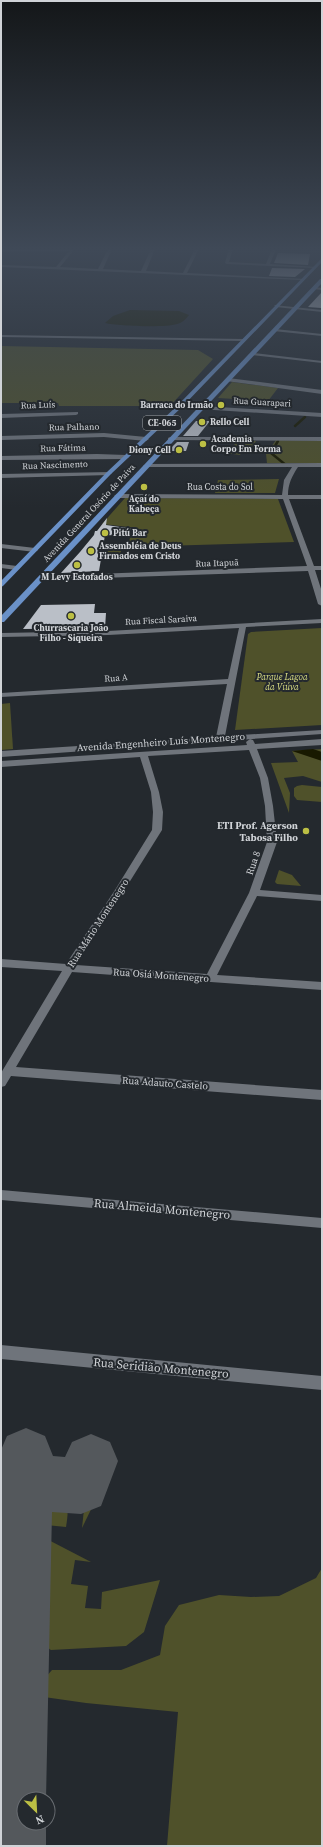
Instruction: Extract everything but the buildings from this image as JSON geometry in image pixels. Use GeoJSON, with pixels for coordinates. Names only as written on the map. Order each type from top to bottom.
{"type":"FeatureCollection","features":[{"type":"Feature","properties":{"kind":"main road","name":"Avenida General Osório de Paiva"},"geometry":{"type":"LineString","coordinates":[[1,585],[109,473],[146,439],[248,335]]}},
{"type":"Feature","properties":{"kind":"main road","name":"Avenida General Osório de Paiva"},"geometry":{"type":"LineString","coordinates":[[1,620],[170,439],[270,335]]}},
{"type":"Feature","properties":{"kind":"street"},"geometry":{"type":"LineString","coordinates":[[1,336],[243,340]]}},
{"type":"Feature","properties":{"kind":"street"},"geometry":{"type":"LineString","coordinates":[[253,354],[322,362]]}},
{"type":"Feature","properties":{"kind":"street"},"geometry":{"type":"LineString","coordinates":[[228,380],[322,392]]}},
{"type":"Feature","properties":{"kind":"street","name":"Rua Guarapari"},"geometry":{"type":"LineString","coordinates":[[201,408],[322,415]]}},
{"type":"Feature","properties":{"kind":"street","name":"Rua Luís"},"geometry":{"type":"LineString","coordinates":[[1,416],[76,413]]}},
{"type":"Feature","properties":{"kind":"street","name":"Rua Palhano"},"geometry":{"type":"LineString","coordinates":[[1,438],[104,435],[146,439]]}},
{"type":"Feature","properties":{"kind":"street"},"geometry":{"type":"LineString","coordinates":[[170,439],[322,439]]}},
{"type":"Feature","properties":{"kind":"street","name":"Rua Fátima"},"geometry":{"type":"LineString","coordinates":[[1,458],[97,456],[126,458]]}},
{"type":"Feature","properties":{"kind":"street"},"geometry":{"type":"LineString","coordinates":[[146,466],[322,465]]}},
{"type":"Feature","properties":{"kind":"street"},"geometry":{"type":"LineString","coordinates":[[296,466],[284,488],[285,497],[311,568],[322,604]]}},
{"type":"Feature","properties":{"kind":"street","name":"Rua Nascimento"},"geometry":{"type":"LineString","coordinates":[[1,476],[109,473]]}},
{"type":"Feature","properties":{"kind":"street","name":"Rua Costa do Sol"},"geometry":{"type":"LineString","coordinates":[[117,496],[322,497]]}},
{"type":"Feature","properties":{"kind":"street"},"geometry":{"type":"LineString","coordinates":[[1,546],[35,550]]}},
{"type":"Feature","properties":{"kind":"street"},"geometry":{"type":"LineString","coordinates":[[1,566],[17,568]]}},
{"type":"Feature","properties":{"kind":"street","name":"Rua Itapuã"},"geometry":{"type":"LineString","coordinates":[[41,578],[322,568]]}},
{"type":"Feature","properties":{"kind":"street","name":"Rua Fiscal Saraiva"},"geometry":{"type":"LineString","coordinates":[[1,634],[48,635],[322,621]]}},
{"type":"Feature","properties":{"kind":"street"},"geometry":{"type":"LineString","coordinates":[[220,739],[244,626]]}},
{"type":"Feature","properties":{"kind":"street","name":"Rua A"},"geometry":{"type":"LineString","coordinates":[[1,696],[232,681]]}},
{"type":"Feature","properties":{"kind":"street","name":"Avenida Engenheiro Luís Montenegro"},"geometry":{"type":"LineString","coordinates":[[1,754],[322,732]]}},
{"type":"Feature","properties":{"kind":"street","name":"Rua 8"},"geometry":{"type":"LineString","coordinates":[[210,979],[254,893],[272,842],[264,778],[248,737]]}},
{"type":"Feature","properties":{"kind":"street","name":"Avenida Engenheiro Luís Montenegro"},"geometry":{"type":"LineString","coordinates":[[1,764],[322,742]]}},
{"type":"Feature","properties":{"kind":"street","name":"Rua Mário Montenegro"},"geometry":{"type":"LineString","coordinates":[[1,1083],[68,969],[119,892],[157,830],[158,812],[155,792],[144,754]]}},
{"type":"Feature","properties":{"kind":"street"},"geometry":{"type":"LineString","coordinates":[[254,893],[322,898]]}},
{"type":"Feature","properties":{"kind":"street","name":"Rua Osiá Montenegro"},"geometry":{"type":"LineString","coordinates":[[1,963],[322,986]]}},
{"type":"Feature","properties":{"kind":"street","name":"Rua Adauto Castelo"},"geometry":{"type":"LineString","coordinates":[[8,1071],[322,1095]]}},
{"type":"Feature","properties":{"kind":"street","name":"Rua Almeida Montenegro"},"geometry":{"type":"LineString","coordinates":[[1,1195],[322,1223]]}},
{"type":"Feature","properties":{"kind":"street","name":"Rua Seridião Montenegro"},"geometry":{"type":"LineString","coordinates":[[1,1352],[322,1383]]}},
{"type":"Feature","properties":{"kind":"green space"},"geometry":{"type":"Polygon","coordinates":[[[1,346],[198,350],[213,359],[170,406],[59,406],[58,403],[1,403],[1,346]]]}},
{"type":"Feature","properties":{"kind":"green space"},"geometry":{"type":"Polygon","coordinates":[[[232,382],[278,388],[268,401],[218,398],[232,382]]]}},
{"type":"Feature","properties":{"kind":"green space"},"geometry":{"type":"Polygon","coordinates":[[[276,440],[322,441],[322,463],[267,463],[266,454],[276,440]]]}},
{"type":"Feature","properties":{"kind":"green space"},"geometry":{"type":"Polygon","coordinates":[[[218,441],[256,441],[250,450],[242,451],[240,455],[211,451],[215,448],[228,450],[235,444],[218,441]]]}},
{"type":"Feature","properties":{"kind":"green space"},"geometry":{"type":"Polygon","coordinates":[[[279,479],[275,493],[215,493],[218,480],[279,479]]]}},
{"type":"Feature","properties":{"kind":"green space"},"geometry":{"type":"Polygon","coordinates":[[[125,498],[278,499],[294,542],[128,547],[131,533],[136,533],[138,528],[102,524],[125,498]]]}},
{"type":"Feature","properties":{"kind":"green space"},"geometry":{"type":"Polygon","coordinates":[[[121,547],[121,557],[103,555],[104,548],[121,547]]]}},
{"type":"Feature","properties":{"kind":"green space","name":"Parque Lagoa da Viúva"},"geometry":{"type":"Polygon","coordinates":[[[322,628],[322,725],[235,730],[248,634],[251,632],[322,628]]]}},
{"type":"Feature","properties":{"kind":"green space"},"geometry":{"type":"Polygon","coordinates":[[[10,703],[13,749],[1,750],[1,704],[10,703]]]}},
{"type":"Feature","properties":{"kind":"green space"},"geometry":{"type":"Polygon","coordinates":[[[322,749],[322,782],[303,776],[284,778],[290,793],[289,813],[271,763],[298,762],[292,751],[322,749]]]}},
{"type":"Feature","properties":{"kind":"green space"},"geometry":{"type":"Polygon","coordinates":[[[302,785],[322,787],[322,802],[297,800],[294,796],[294,788],[302,785]]]}},
{"type":"Feature","properties":{"kind":"green space"},"geometry":{"type":"Polygon","coordinates":[[[279,870],[292,875],[301,886],[277,884],[275,882],[279,870]]]}},
{"type":"Feature","properties":{"kind":"green space"},"geometry":{"type":"Polygon","coordinates":[[[93,1490],[100,1491],[82,1528],[85,1500],[88,1493],[93,1490]]]}},
{"type":"Feature","properties":{"kind":"green space"},"geometry":{"type":"Polygon","coordinates":[[[43,1495],[58,1498],[65,1503],[68,1512],[66,1527],[36,1524],[37,1498],[43,1495]]]}},
{"type":"Feature","properties":{"kind":"green space"},"geometry":{"type":"Polygon","coordinates":[[[1,1502],[5,1506],[13,1525],[14,1539],[11,1550],[1,1549],[1,1502]]]}},
{"type":"Feature","properties":{"kind":"green space"},"geometry":{"type":"Polygon","coordinates":[[[37,1534],[91,1562],[75,1560],[71,1584],[88,1586],[85,1608],[101,1609],[102,1592],[160,1580],[144,1632],[126,1646],[51,1650],[31,1637],[37,1534]]]}},
{"type":"Feature","properties":{"kind":"green space"},"geometry":{"type":"Polygon","coordinates":[[[1,1564],[6,1568],[9,1580],[1,1801],[1,1564]]]}},
{"type":"Feature","properties":{"kind":"green space"},"geometry":{"type":"Polygon","coordinates":[[[322,1568],[322,1846],[167,1846],[178,1712],[86,1703],[30,1695],[52,1670],[121,1670],[160,1655],[165,1626],[179,1605],[219,1595],[251,1597],[279,1596],[316,1578],[322,1568]]]}},
{"type":"Feature","properties":{"kind":"shaded area"},"geometry":{"type":"Polygon","coordinates":[[[313,749],[322,752],[322,761],[292,751],[313,749]]]}},
{"type":"Feature","properties":{"kind":"waterway"},"geometry":{"type":"LineString","coordinates":[[295,426],[305,417]]}},
{"type":"Feature","properties":{"kind":"waterway"},"geometry":{"type":"LineString","coordinates":[[278,441],[271,453],[287,466]]}},
{"type":"Feature","properties":{"kind":"taxiway"},"geometry":{"type":"LineString","coordinates":[[21,1562],[26,1455]]}},
{"type":"Feature","properties":{"kind":"taxiway"},"geometry":{"type":"LineString","coordinates":[[25,1482],[81,1486],[91,1461]]}},
{"type":"Feature","properties":{"kind":"taxiway"},"geometry":{"type":"LineString","coordinates":[[1,1557],[21,1562]]}},
{"type":"Feature","properties":{"kind":"taxiway"},"geometry":{"type":"LineString","coordinates":[[12,1846],[21,1562]]}},
{"type":"Feature","properties":{"kind":"place","name":"Barraca do Irmão"},"geometry":{"type":"Point","coordinates":[221,405]}},
{"type":"Feature","properties":{"kind":"place","name":"Rello Cell"},"geometry":{"type":"Point","coordinates":[202,422]}},
{"type":"Feature","properties":{"kind":"place","name":"Academia Corpo Em Forma"},"geometry":{"type":"Point","coordinates":[203,444]}},
{"type":"Feature","properties":{"kind":"place","name":"Diony Cell"},"geometry":{"type":"Point","coordinates":[179,450]}},
{"type":"Feature","properties":{"kind":"place","name":"Açaí do Kabeça"},"geometry":{"type":"Point","coordinates":[144,487]}},
{"type":"Feature","properties":{"kind":"place","name":"Pitú Bar"},"geometry":{"type":"Point","coordinates":[105,533]}},
{"type":"Feature","properties":{"kind":"place","name":"Assembléia de Deus Firmados em Cristo"},"geometry":{"type":"Point","coordinates":[91,551]}},
{"type":"Feature","properties":{"kind":"place","name":"M Levy Estofados"},"geometry":{"type":"Point","coordinates":[77,565]}},
{"type":"Feature","properties":{"kind":"place","name":"Churrascaria João Filho - Siqueira"},"geometry":{"type":"Point","coordinates":[71,616]}},
{"type":"Feature","properties":{"kind":"place","name":"ETI Prof. Agerson Tabosa Filho"},"geometry":{"type":"Point","coordinates":[306,831]}}]}
